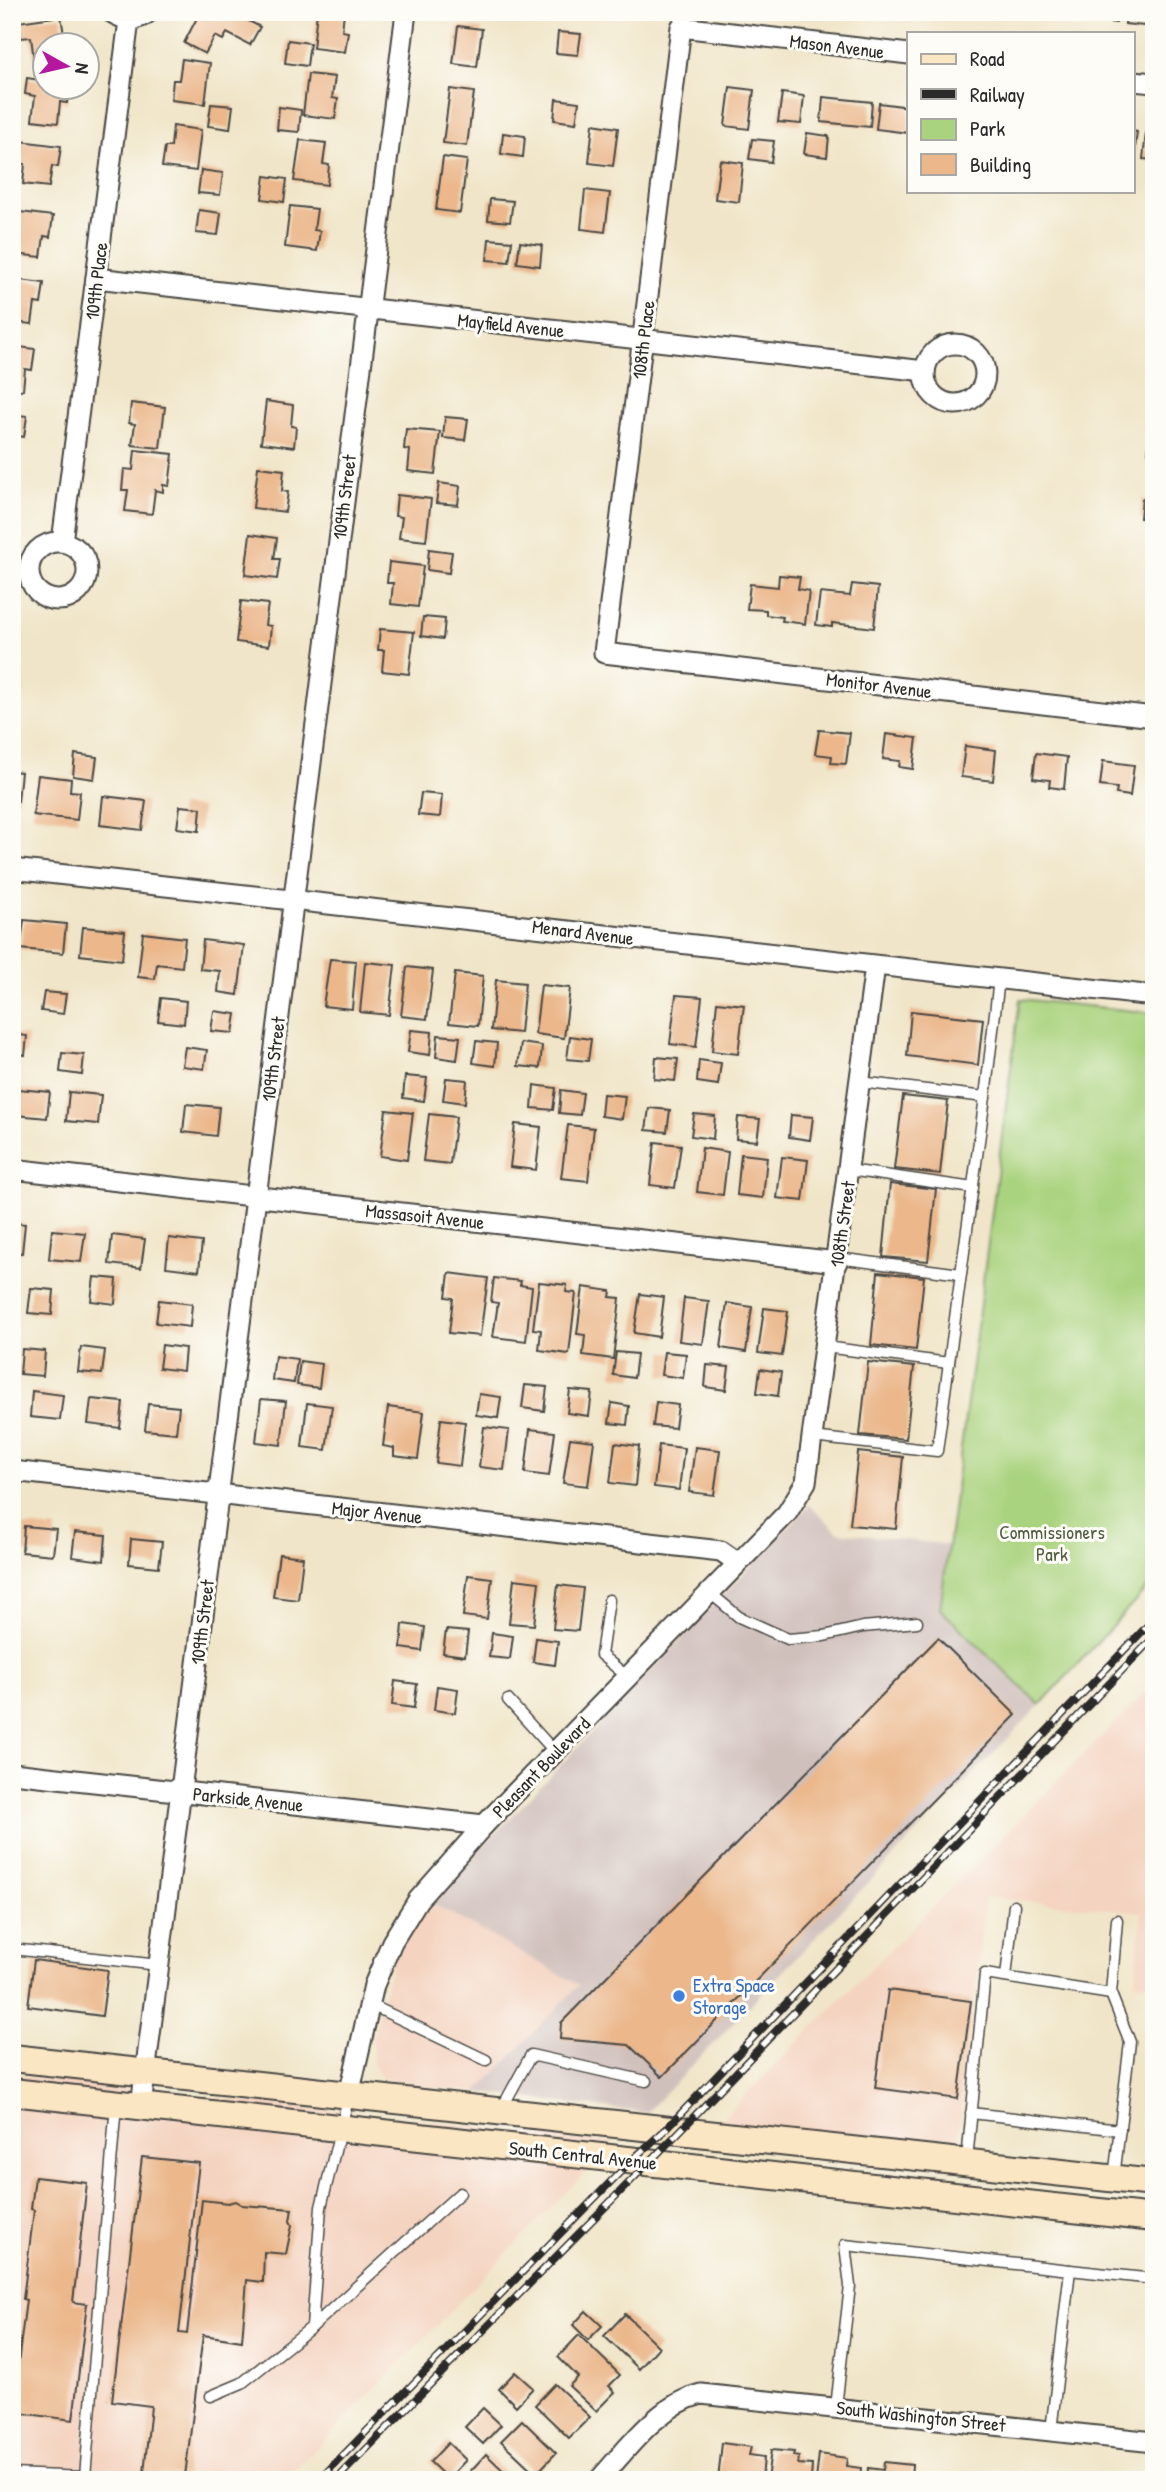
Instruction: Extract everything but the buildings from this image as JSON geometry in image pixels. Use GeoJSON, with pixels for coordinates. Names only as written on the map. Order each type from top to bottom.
{"type":"FeatureCollection","features":[{"type":"Feature","properties":{"kind":"street","name":"109th Place"},"geometry":{"type":"LineString","coordinates":[[62,542],[96,278],[120,16],[139,19],[149,12]]}},
{"type":"Feature","properties":{"kind":"street","name":"109th Street"},"geometry":{"type":"LineString","coordinates":[[129,2105],[145,2073],[406,12]]}},
{"type":"Feature","properties":{"kind":"street","name":"Mason Avenue"},"geometry":{"type":"LineString","coordinates":[[681,27],[907,54]]}},
{"type":"Feature","properties":{"kind":"street","name":"108th Place"},"geometry":{"type":"LineString","coordinates":[[604,653],[681,27]]}},
{"type":"Feature","properties":{"kind":"street"},"geometry":{"type":"LineString","coordinates":[[1134,81],[1154,83]]}},
{"type":"Feature","properties":{"kind":"street","name":"Mayfield Avenue"},"geometry":{"type":"LineString","coordinates":[[96,278],[925,371]]}},
{"type":"Feature","properties":{"kind":"street","name":"Monitor Avenue"},"geometry":{"type":"LineString","coordinates":[[604,653],[1154,717]]}},
{"type":"Feature","properties":{"kind":"street","name":"Menard Avenue"},"geometry":{"type":"LineString","coordinates":[[12,869],[1154,996]]}},
{"type":"Feature","properties":{"kind":"street","name":"108th Street"},"geometry":{"type":"LineString","coordinates":[[806,1482],[875,966]]}},
{"type":"Feature","properties":{"kind":"street","name":"Massasoit Avenue"},"geometry":{"type":"LineString","coordinates":[[12,1169],[837,1260]]}},
{"type":"Feature","properties":{"kind":"street","name":"Major Avenue"},"geometry":{"type":"LineString","coordinates":[[12,1471],[721,1551],[738,1563]]}},
{"type":"Feature","properties":{"kind":"street","name":"Pleasant Boulevard"},"geometry":{"type":"LineString","coordinates":[[349,2095],[374,1986],[392,1942],[418,1900],[484,1825],[787,1513],[806,1482]]}},
{"type":"Feature","properties":{"kind":"street","name":"Parkside Avenue"},"geometry":{"type":"LineString","coordinates":[[12,1773],[484,1825]]}},
{"type":"Feature","properties":{"kind":"street","name":"South Central Avenue"},"geometry":{"type":"LineString","coordinates":[[12,2058],[1154,2183]]}},
{"type":"Feature","properties":{"kind":"street","name":"South Central Avenue"},"geometry":{"type":"LineString","coordinates":[[12,2092],[1154,2218]]}},
{"type":"Feature","properties":{"kind":"street","name":"South Washington Street"},"geometry":{"type":"LineString","coordinates":[[598,2480],[661,2414],[688,2397],[701,2393],[1154,2442]]}},
{"type":"Feature","properties":{"kind":"lane"},"geometry":{"type":"LineString","coordinates":[[812,1437],[937,1451],[999,979]]}},
{"type":"Feature","properties":{"kind":"lane"},"geometry":{"type":"LineString","coordinates":[[860,1082],[985,1097]]}},
{"type":"Feature","properties":{"kind":"lane"},"geometry":{"type":"LineString","coordinates":[[849,1170],[972,1188]]}},
{"type":"Feature","properties":{"kind":"lane"},"geometry":{"type":"LineString","coordinates":[[837,1260],[961,1274]]}},
{"type":"Feature","properties":{"kind":"lane"},"geometry":{"type":"LineString","coordinates":[[825,1347],[949,1363]]}},
{"type":"Feature","properties":{"kind":"lane"},"geometry":{"type":"LineString","coordinates":[[709,1592],[739,1617],[788,1639],[917,1622]]}},
{"type":"Feature","properties":{"kind":"lane"},"geometry":{"type":"LineString","coordinates":[[609,1600],[601,1655],[629,1678]]}},
{"type":"Feature","properties":{"kind":"lane"},"geometry":{"type":"LineString","coordinates":[[508,1700],[555,1752]]}},
{"type":"Feature","properties":{"kind":"lane"},"geometry":{"type":"LineString","coordinates":[[1006,1977],[1014,1905]]}},
{"type":"Feature","properties":{"kind":"lane"},"geometry":{"type":"LineString","coordinates":[[1114,2179],[1130,2042],[1111,1994],[1117,1920]]}},
{"type":"Feature","properties":{"kind":"lane"},"geometry":{"type":"LineString","coordinates":[[12,1949],[159,1965]]}},
{"type":"Feature","properties":{"kind":"lane"},"geometry":{"type":"LineString","coordinates":[[967,2163],[985,1974],[1111,1994]]}},
{"type":"Feature","properties":{"kind":"lane"},"geometry":{"type":"LineString","coordinates":[[369,2004],[486,2060]]}},
{"type":"Feature","properties":{"kind":"lane"},"geometry":{"type":"LineString","coordinates":[[500,2111],[531,2055],[646,2081]]}},
{"type":"Feature","properties":{"kind":"lane"},"geometry":{"type":"LineString","coordinates":[[312,2326],[321,2207],[349,2095]]}},
{"type":"Feature","properties":{"kind":"lane"},"geometry":{"type":"LineString","coordinates":[[12,2474],[85,2479],[129,2105]]}},
{"type":"Feature","properties":{"kind":"lane"},"geometry":{"type":"LineString","coordinates":[[971,2113],[1120,2130]]}},
{"type":"Feature","properties":{"kind":"lane"},"geometry":{"type":"LineString","coordinates":[[211,2396],[242,2383],[312,2326],[460,2193]]}},
{"type":"Feature","properties":{"kind":"lane"},"geometry":{"type":"LineString","coordinates":[[836,2407],[850,2287],[845,2245],[1154,2279]]}},
{"type":"Feature","properties":{"kind":"lane"},"geometry":{"type":"LineString","coordinates":[[1051,2431],[1070,2270]]}},
{"type":"Feature","properties":{"kind":"shaded area"},"geometry":{"type":"Polygon","coordinates":[[[809,1505],[838,1532],[949,1545],[941,1609],[1040,1705],[646,2113],[477,2092],[579,1985],[430,1902],[809,1505]]]}},
{"type":"Feature","properties":{"kind":"shaded area"},"geometry":{"type":"Polygon","coordinates":[[[1154,1684],[1154,1985],[1135,1982],[1142,1912],[985,1897],[957,2148],[718,2123],[1154,1684]]]}},
{"type":"Feature","properties":{"kind":"shaded area"},"geometry":{"type":"Polygon","coordinates":[[[430,1902],[579,1985],[477,2092],[395,2083],[382,2079],[373,2063],[373,2034],[393,1960],[430,1902]]]}},
{"type":"Feature","properties":{"kind":"shaded area"},"geometry":{"type":"Polygon","coordinates":[[[12,2075],[615,2142],[319,2446],[282,2480],[12,2480],[12,2075]]]}},
{"type":"Feature","properties":{"kind":"green space","name":"Commissioners Park"},"geometry":{"type":"Polygon","coordinates":[[[1020,999],[1154,1013],[1154,1581],[1040,1705],[940,1609],[1020,999]]]}},
{"type":"Feature","properties":{"kind":"railway"},"geometry":{"type":"LineString","coordinates":[[319,2480],[632,2160],[665,2130],[1154,1619]]}},
{"type":"Feature","properties":{"kind":"railway"},"geometry":{"type":"LineString","coordinates":[[336,2480],[680,2131],[1154,1637]]}},
{"type":"Feature","properties":{"kind":"place","name":"Extra Space Storage"},"geometry":{"type":"Point","coordinates":[679,1996]}}]}
